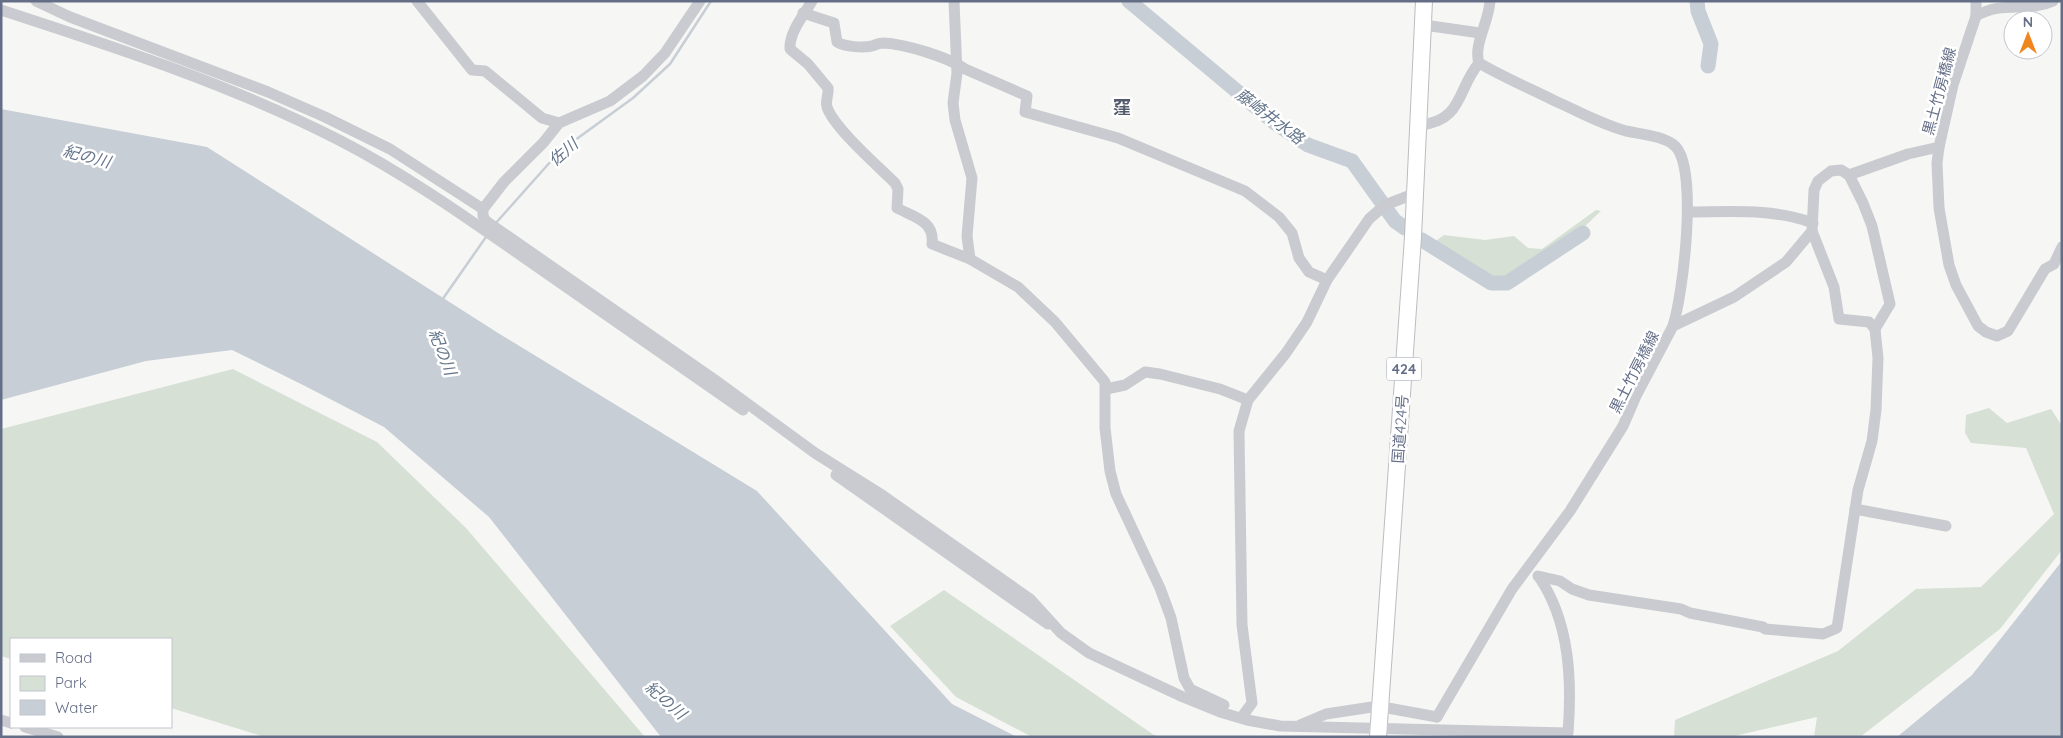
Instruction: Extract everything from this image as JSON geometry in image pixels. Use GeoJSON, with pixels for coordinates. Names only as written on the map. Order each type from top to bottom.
{"type":"FeatureCollection","features":[{"type":"Feature","properties":{"kind":"highway","name":"国道424号"},"geometry":{"type":"LineString","coordinates":[[1379,732],[1416,193],[1424,1]]}},
{"type":"Feature","properties":{"kind":"street"},"geometry":{"type":"LineString","coordinates":[[36,1],[70,17],[268,92],[390,149],[483,219],[497,234],[715,380],[814,453],[882,495],[1030,600],[1061,633],[1089,653],[1183,697],[1247,720],[1261,723],[1379,732],[1442,728],[1568,733],[1570,691],[1564,638],[1547,589],[1529,564]]}},
{"type":"Feature","properties":{"kind":"street"},"geometry":{"type":"LineString","coordinates":[[417,1],[472,70],[485,71],[542,118],[559,124]]}},
{"type":"Feature","properties":{"kind":"street"},"geometry":{"type":"LineString","coordinates":[[483,219],[504,182],[559,124],[610,101],[643,76],[665,53],[700,1]]}},
{"type":"Feature","properties":{"kind":"street"},"geometry":{"type":"LineString","coordinates":[[812,1],[803,13],[790,43],[790,49],[808,64],[828,88],[826,102],[828,109],[849,137],[895,183],[898,189],[897,208],[930,226],[934,233],[932,244],[970,258],[1018,287],[1055,322],[1105,382],[1106,428],[1110,471],[1116,494],[1163,595],[1171,618],[1184,678],[1190,689],[1200,695],[1261,723]]}},
{"type":"Feature","properties":{"kind":"street"},"geometry":{"type":"LineString","coordinates":[[954,1],[956,63],[953,103],[955,120],[972,178],[967,236],[970,258]]}},
{"type":"Feature","properties":{"kind":"street"},"geometry":{"type":"LineString","coordinates":[[1490,1],[1486,27],[1480,34],[1477,57],[1479,63],[1604,126],[1664,140],[1675,146],[1684,163],[1688,212],[1677,314],[1674,326]]}},
{"type":"Feature","properties":{"kind":"street","name":"黒土竹房橋線"},"geometry":{"type":"LineString","coordinates":[[1437,717],[1512,588],[1570,511],[1623,426],[1636,396],[1674,326],[1734,297],[1786,262],[1813,227],[1814,190],[1818,181],[1831,171],[1841,170],[1849,175],[1908,154],[1939,147],[1953,85],[1976,16],[1976,1]]}},
{"type":"Feature","properties":{"kind":"street"},"geometry":{"type":"LineString","coordinates":[[1976,16],[1991,7],[2034,7],[2056,2]]}},
{"type":"Feature","properties":{"kind":"street"},"geometry":{"type":"LineString","coordinates":[[1,10],[87,38],[279,112],[340,141],[483,219]]}},
{"type":"Feature","properties":{"kind":"street"},"geometry":{"type":"LineString","coordinates":[[803,13],[834,23],[837,42],[841,44],[864,47],[880,43],[898,45],[956,63],[965,70],[1027,96],[1025,112],[1118,138],[1245,191],[1279,217],[1288,227],[1292,233],[1299,258],[1309,272],[1327,280]]}},
{"type":"Feature","properties":{"kind":"street"},"geometry":{"type":"LineString","coordinates":[[1424,25],[1480,34]]}},
{"type":"Feature","properties":{"kind":"street"},"geometry":{"type":"LineString","coordinates":[[1420,125],[1436,124],[1453,110],[1479,63]]}},
{"type":"Feature","properties":{"kind":"street"},"geometry":{"type":"LineString","coordinates":[[1939,147],[1937,163],[1939,208],[1950,265],[1956,285],[1978,326],[1986,332],[1997,336],[2008,331],[2046,269],[2054,264],[2062,247]]}},
{"type":"Feature","properties":{"kind":"street"},"geometry":{"type":"LineString","coordinates":[[1849,175],[1872,226],[1890,304],[1875,330]]}},
{"type":"Feature","properties":{"kind":"street"},"geometry":{"type":"LineString","coordinates":[[1244,714],[1252,702],[1242,626],[1240,431],[1248,400],[1286,354],[1307,322],[1327,280],[1369,219],[1383,206],[1416,193]]}},
{"type":"Feature","properties":{"kind":"street"},"geometry":{"type":"LineString","coordinates":[[1539,577],[1560,581],[1572,589],[1590,595],[1681,609],[1690,613],[1763,627],[1765,629],[1822,634],[1837,628],[1839,624],[1855,509],[1872,442],[1876,410],[1878,358],[1875,330],[1869,322],[1839,319],[1834,287],[1813,227],[1792,215],[1773,212],[1688,212]]}},
{"type":"Feature","properties":{"kind":"street"},"geometry":{"type":"LineString","coordinates":[[1106,389],[1125,385],[1145,372],[1220,389],[1248,400]]}},
{"type":"Feature","properties":{"kind":"street"},"geometry":{"type":"LineString","coordinates":[[1855,509],[1946,526]]}},
{"type":"Feature","properties":{"kind":"street"},"geometry":{"type":"LineString","coordinates":[[1299,726],[1302,722],[1326,714],[1372,707]]}},
{"type":"Feature","properties":{"kind":"street"},"geometry":{"type":"LineString","coordinates":[[1388,708],[1437,717],[1442,720],[1442,728]]}},
{"type":"Feature","properties":{"kind":"street"},"geometry":{"type":"LineString","coordinates":[[27,728],[58,737]]}},
{"type":"Feature","properties":{"kind":"green space"},"geometry":{"type":"Polygon","coordinates":[[[1596,210],[1601,211],[1581,230],[1509,277],[1495,279],[1486,277],[1433,243],[1444,235],[1485,240],[1514,236],[1528,248],[1542,249],[1596,210]]]}},
{"type":"Feature","properties":{"kind":"green space"},"geometry":{"type":"Polygon","coordinates":[[[233,369],[377,442],[466,528],[645,737],[265,737],[172,708],[172,638],[10,638],[10,659],[1,656],[1,429],[233,369]]]}},
{"type":"Feature","properties":{"kind":"green space"},"geometry":{"type":"Polygon","coordinates":[[[1989,408],[2007,423],[2051,409],[2062,426],[2062,550],[2000,629],[1860,737],[1814,737],[1817,717],[1730,737],[1674,737],[1675,720],[1838,651],[1916,589],[1981,587],[2054,514],[2026,448],[1971,443],[1965,433],[1966,415],[1989,408]]]}},
{"type":"Feature","properties":{"kind":"green space"},"geometry":{"type":"Polygon","coordinates":[[[944,590],[1154,735],[1160,737],[1032,737],[956,697],[890,626],[944,590]]]}},
{"type":"Feature","properties":{"kind":"water","name":"紀の川"},"geometry":{"type":"Polygon","coordinates":[[[1,109],[207,147],[498,333],[757,491],[952,704],[1017,737],[661,737],[489,517],[384,427],[232,350],[146,361],[1,400],[1,109]]]}},
{"type":"Feature","properties":{"kind":"water"},"geometry":{"type":"Polygon","coordinates":[[[2062,561],[2062,737],[1897,737],[1972,675],[2062,561]]]}},
{"type":"Feature","properties":{"kind":"waterway","name":"佐川"},"geometry":{"type":"LineString","coordinates":[[495,224],[560,151],[633,98],[670,64],[711,1]]}},
{"type":"Feature","properties":{"kind":"waterway","name":"藤崎井水路"},"geometry":{"type":"LineString","coordinates":[[1129,1],[1275,123],[1308,145],[1352,161],[1395,221],[1405,228]]}},
{"type":"Feature","properties":{"kind":"waterway","name":"藤崎井水路"},"geometry":{"type":"LineString","coordinates":[[1697,1],[1698,11],[1711,44],[1708,66]]}},
{"type":"Feature","properties":{"kind":"waterway","name":"藤崎井水路"},"geometry":{"type":"LineString","coordinates":[[1422,240],[1491,283],[1507,283],[1583,233]]}},
{"type":"Feature","properties":{"kind":"waterway","name":"佐川"},"geometry":{"type":"LineString","coordinates":[[442,300],[486,237]]}},
{"type":"Feature","properties":{"kind":"district","name":"窪"},"geometry":{"type":"Point","coordinates":[1122,107]}}]}
